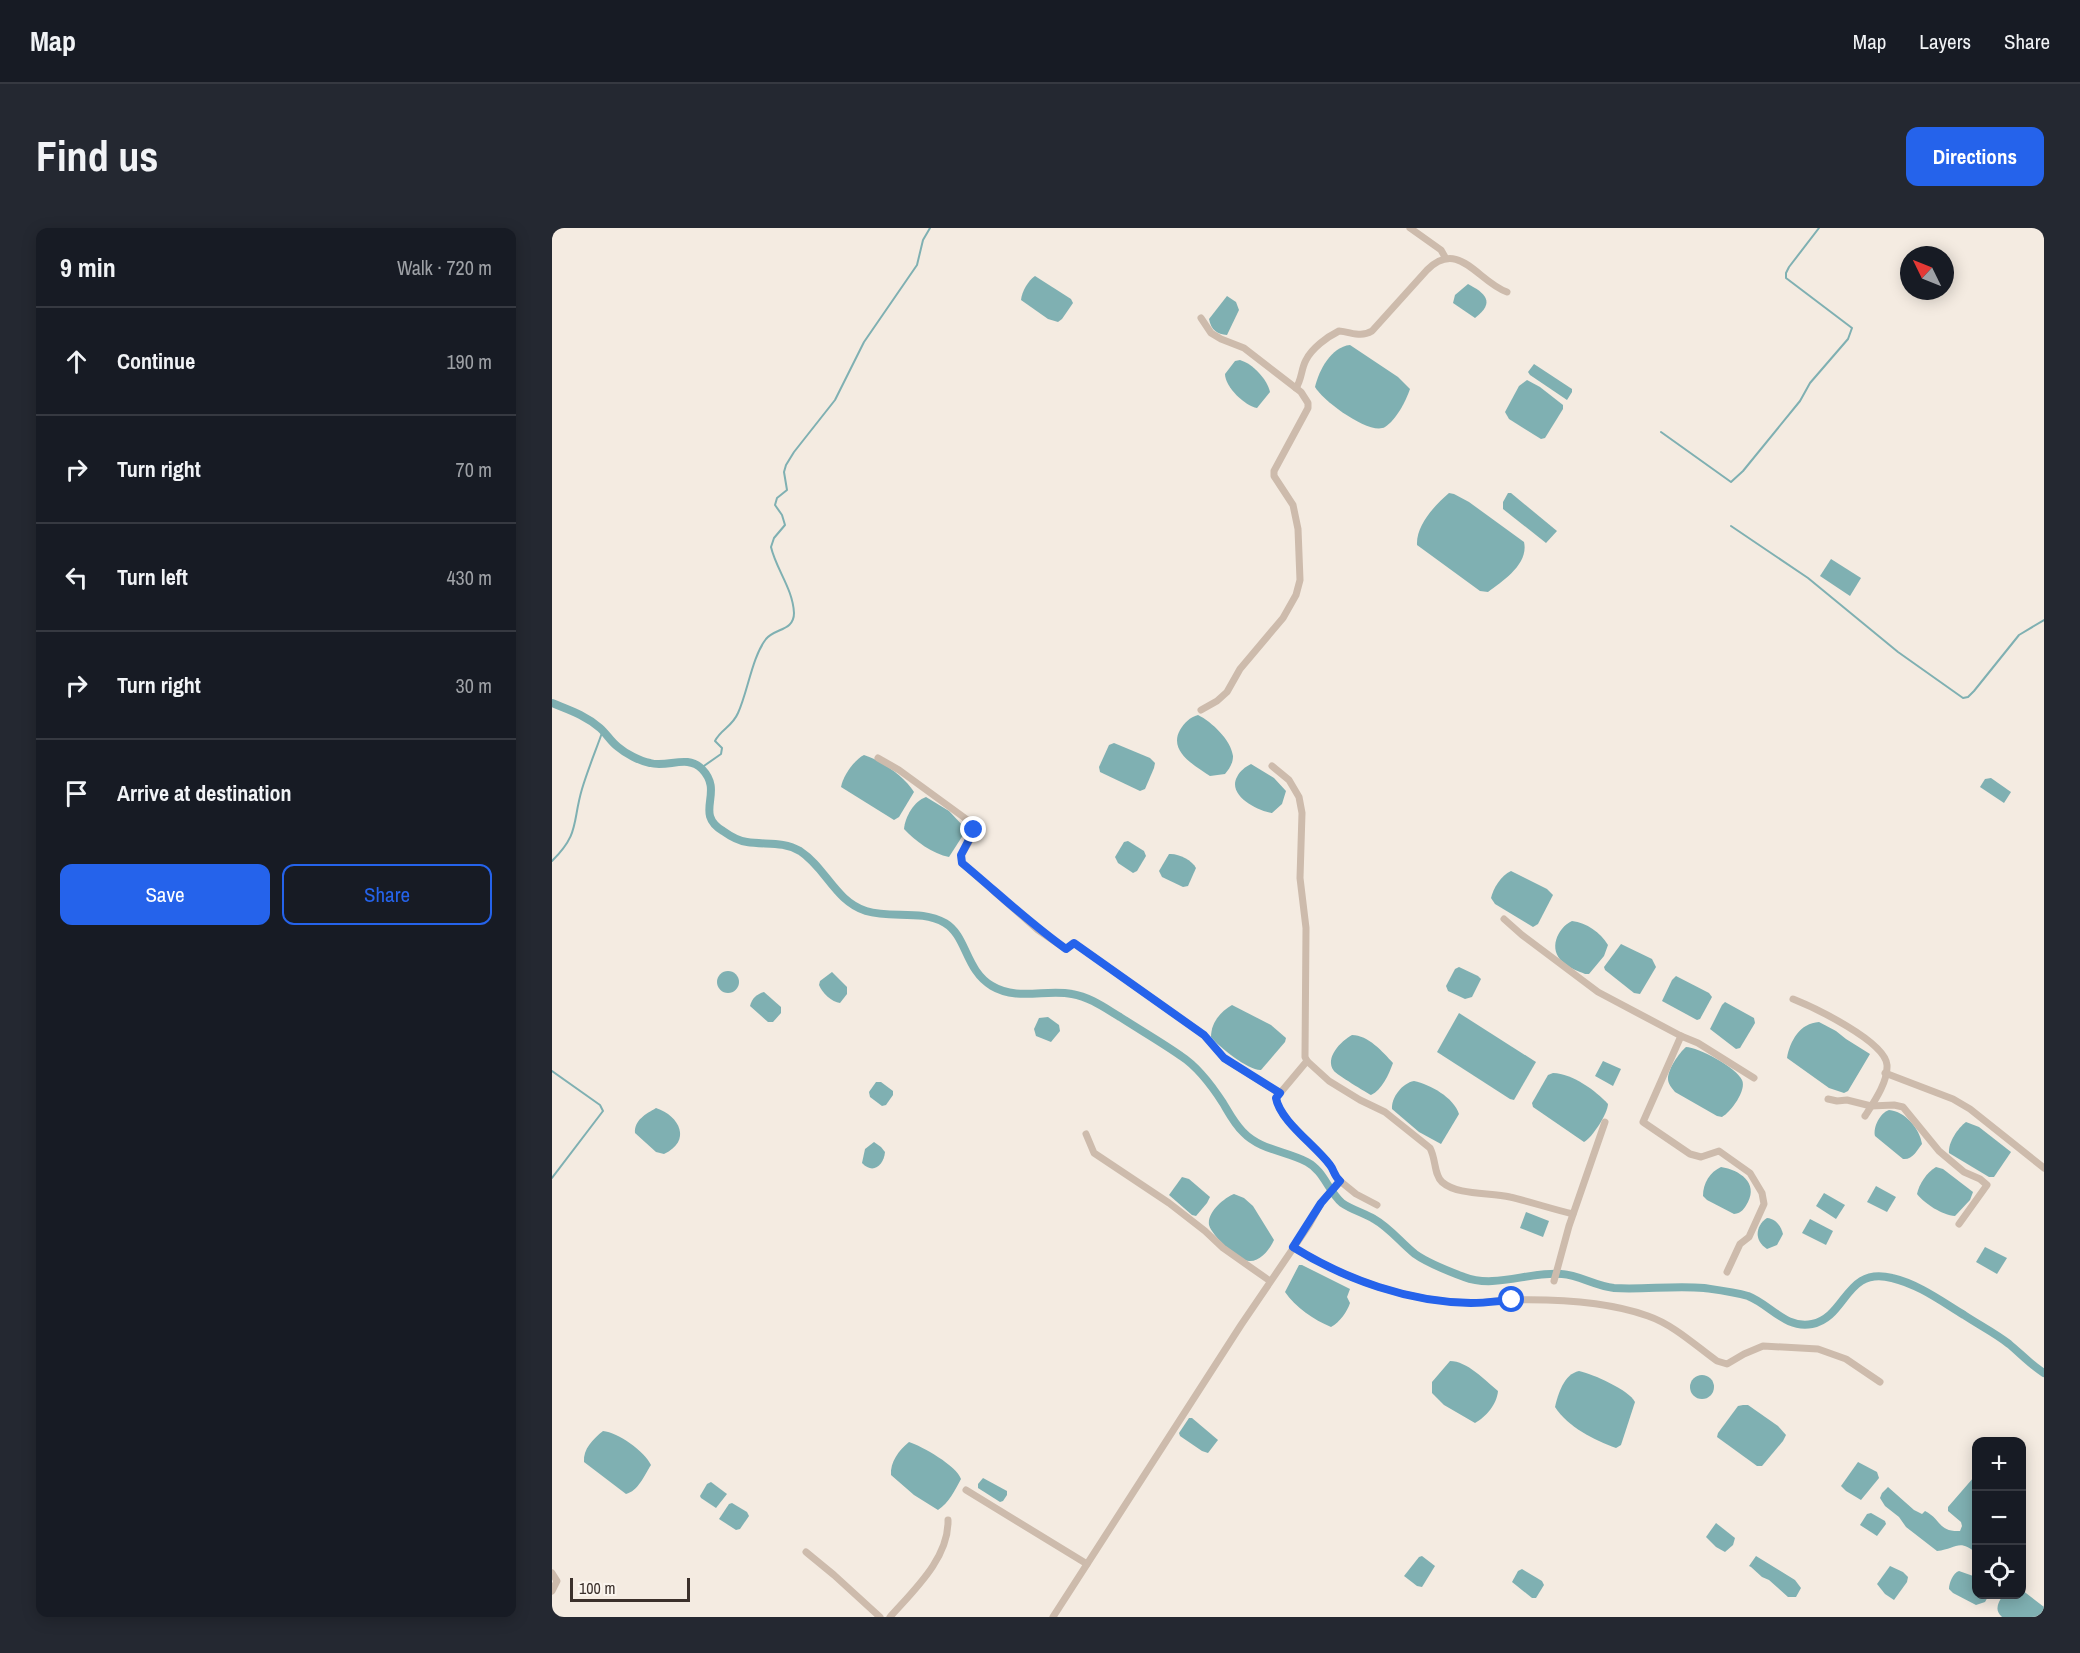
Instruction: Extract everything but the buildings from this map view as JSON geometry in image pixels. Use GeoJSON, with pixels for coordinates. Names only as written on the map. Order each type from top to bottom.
{"type":"FeatureCollection","features":[{"type":"Feature","properties":{"kind":"street"},"geometry":{"type":"LineString","coordinates":[[1410,228],[1441,250],[1445,257]]}},
{"type":"Feature","properties":{"kind":"street"},"geometry":{"type":"LineString","coordinates":[[1296,388],[1300,382],[1306,359],[1322,342],[1340,332],[1358,336],[1372,331],[1435,262],[1445,257],[1453,258],[1469,266],[1507,292]]}},
{"type":"Feature","properties":{"kind":"street"},"geometry":{"type":"LineString","coordinates":[[1201,318],[1217,337],[1244,348],[1296,388],[1305,396],[1308,403],[1308,408],[1274,471],[1274,476],[1293,505],[1298,529],[1300,580],[1296,595],[1282,618],[1240,669],[1227,692],[1201,710]]}},
{"type":"Feature","properties":{"kind":"street"},"geometry":{"type":"LineString","coordinates":[[878,758],[899,770],[973,824],[974,830],[971,838],[961,855],[962,863],[1038,930],[1066,949],[1074,943],[1204,1035],[1224,1058],[1280,1093]]}},
{"type":"Feature","properties":{"kind":"street"},"geometry":{"type":"LineString","coordinates":[[1272,766],[1289,780],[1299,797],[1302,813],[1300,878],[1306,928],[1305,1057],[1307,1061],[1329,1081],[1384,1112],[1430,1148],[1435,1156],[1437,1175],[1443,1183],[1458,1189],[1509,1197],[1573,1214]]}},
{"type":"Feature","properties":{"kind":"street"},"geometry":{"type":"LineString","coordinates":[[1504,919],[1598,992],[1698,1043],[1754,1078]]}},
{"type":"Feature","properties":{"kind":"street"},"geometry":{"type":"LineString","coordinates":[[1793,999],[1835,1018],[1878,1049],[1887,1065],[1876,1098],[1865,1116]]}},
{"type":"Feature","properties":{"kind":"street"},"geometry":{"type":"LineString","coordinates":[[1681,1036],[1643,1122],[1690,1154],[1701,1158],[1719,1151],[1728,1156],[1750,1173],[1762,1193],[1764,1204],[1753,1229],[1749,1237],[1740,1244],[1727,1272]]}},
{"type":"Feature","properties":{"kind":"street"},"geometry":{"type":"LineString","coordinates":[[1307,1061],[1276,1098],[1277,1106],[1289,1122],[1314,1146],[1332,1168],[1336,1178],[1356,1194],[1377,1205]]}},
{"type":"Feature","properties":{"kind":"street"},"geometry":{"type":"LineString","coordinates":[[1885,1073],[1953,1099],[1970,1109],[2044,1168]]}},
{"type":"Feature","properties":{"kind":"street"},"geometry":{"type":"LineString","coordinates":[[1828,1099],[1847,1100],[1871,1106],[1903,1107],[1940,1151],[1964,1172],[1987,1185],[1959,1224]]}},
{"type":"Feature","properties":{"kind":"street"},"geometry":{"type":"LineString","coordinates":[[1554,1281],[1573,1214],[1605,1122]]}},
{"type":"Feature","properties":{"kind":"street"},"geometry":{"type":"LineString","coordinates":[[1086,1134],[1094,1153],[1169,1203],[1223,1248],[1270,1281]]}},
{"type":"Feature","properties":{"kind":"street"},"geometry":{"type":"LineString","coordinates":[[1053,1617],[1270,1281],[1315,1213],[1340,1181]]}},
{"type":"Feature","properties":{"kind":"street"},"geometry":{"type":"LineString","coordinates":[[1293,1247],[1348,1276],[1407,1295],[1471,1303],[1512,1300],[1569,1301],[1615,1307],[1651,1317],[1667,1325],[1718,1361],[1727,1364],[1763,1346],[1818,1349],[1846,1359],[1880,1382]]}},
{"type":"Feature","properties":{"kind":"street"},"geometry":{"type":"LineString","coordinates":[[966,1490],[1087,1564]]}},
{"type":"Feature","properties":{"kind":"street"},"geometry":{"type":"LineString","coordinates":[[890,1617],[924,1578],[948,1533],[948,1520]]}},
{"type":"Feature","properties":{"kind":"street"},"geometry":{"type":"LineString","coordinates":[[806,1552],[880,1617]]}},
{"type":"Feature","properties":{"kind":"street"},"geometry":{"type":"LineString","coordinates":[[552,1573],[557,1581],[552,1590]]}},
{"type":"Feature","properties":{"kind":"water"},"geometry":{"type":"Polygon","coordinates":[[[1035,276],[1071,299],[1073,303],[1058,322],[1048,319],[1021,300],[1026,286],[1035,276]]]}},
{"type":"Feature","properties":{"kind":"water"},"geometry":{"type":"Polygon","coordinates":[[[1468,284],[1486,298],[1485,307],[1475,318],[1453,303],[1455,295],[1468,284]]]}},
{"type":"Feature","properties":{"kind":"water"},"geometry":{"type":"Polygon","coordinates":[[[1227,296],[1236,302],[1239,310],[1227,335],[1215,331],[1209,319],[1227,296]]]}},
{"type":"Feature","properties":{"kind":"water"},"geometry":{"type":"Polygon","coordinates":[[[1350,345],[1398,377],[1410,389],[1400,410],[1385,427],[1369,427],[1347,416],[1315,387],[1327,360],[1337,350],[1350,345]]]}},
{"type":"Feature","properties":{"kind":"water"},"geometry":{"type":"Polygon","coordinates":[[[1240,360],[1254,368],[1263,377],[1270,392],[1257,408],[1247,404],[1228,385],[1225,374],[1235,361],[1240,360]]]}},
{"type":"Feature","properties":{"kind":"water"},"geometry":{"type":"Polygon","coordinates":[[[1534,364],[1572,389],[1567,400],[1530,375],[1528,372],[1534,364]]]}},
{"type":"Feature","properties":{"kind":"water"},"geometry":{"type":"Polygon","coordinates":[[[1527,380],[1563,405],[1563,409],[1545,438],[1541,439],[1509,419],[1505,412],[1519,386],[1527,380]]]}},
{"type":"Feature","properties":{"kind":"water"},"geometry":{"type":"Polygon","coordinates":[[[1449,493],[1469,502],[1524,542],[1525,550],[1519,565],[1488,592],[1480,591],[1417,545],[1423,523],[1432,509],[1449,493]]]}},
{"type":"Feature","properties":{"kind":"water"},"geometry":{"type":"Polygon","coordinates":[[[1508,493],[1511,493],[1557,531],[1546,543],[1503,509],[1503,502],[1508,493]]]}},
{"type":"Feature","properties":{"kind":"water"},"geometry":{"type":"Polygon","coordinates":[[[1831,559],[1861,578],[1850,596],[1820,576],[1831,559]]]}},
{"type":"Feature","properties":{"kind":"water"},"geometry":{"type":"Polygon","coordinates":[[[1198,715],[1220,732],[1229,744],[1233,756],[1225,774],[1210,776],[1191,763],[1180,751],[1177,738],[1180,730],[1192,717],[1198,715]]]}},
{"type":"Feature","properties":{"kind":"water"},"geometry":{"type":"Polygon","coordinates":[[[1114,743],[1150,758],[1155,763],[1145,789],[1140,791],[1100,772],[1099,767],[1109,745],[1114,743]]]}},
{"type":"Feature","properties":{"kind":"water"},"geometry":{"type":"Polygon","coordinates":[[[864,755],[892,770],[914,792],[899,817],[894,820],[841,787],[850,769],[864,755]]]}},
{"type":"Feature","properties":{"kind":"water"},"geometry":{"type":"Polygon","coordinates":[[[1251,764],[1274,778],[1286,791],[1282,804],[1272,813],[1245,801],[1236,790],[1238,775],[1251,764]]]}},
{"type":"Feature","properties":{"kind":"water"},"geometry":{"type":"Polygon","coordinates":[[[1991,778],[2011,792],[2004,803],[1980,787],[1985,779],[1991,778]]]}},
{"type":"Feature","properties":{"kind":"water"},"geometry":{"type":"Polygon","coordinates":[[[926,797],[949,811],[965,828],[965,832],[949,857],[925,846],[904,829],[911,810],[926,797]]]}},
{"type":"Feature","properties":{"kind":"water"},"geometry":{"type":"Polygon","coordinates":[[[1128,841],[1144,851],[1146,856],[1137,871],[1133,873],[1118,863],[1115,857],[1124,842],[1128,841]]]}},
{"type":"Feature","properties":{"kind":"water"},"geometry":{"type":"Polygon","coordinates":[[[1169,854],[1184,858],[1196,868],[1188,886],[1183,887],[1162,877],[1159,871],[1169,854]]]}},
{"type":"Feature","properties":{"kind":"water"},"geometry":{"type":"Polygon","coordinates":[[[1511,871],[1547,889],[1553,895],[1538,924],[1533,927],[1495,904],[1491,898],[1498,883],[1511,871]]]}},
{"type":"Feature","properties":{"kind":"water"},"geometry":{"type":"Polygon","coordinates":[[[1572,921],[1593,929],[1608,945],[1604,956],[1589,974],[1568,966],[1556,952],[1556,940],[1559,934],[1572,921]]]}},
{"type":"Feature","properties":{"kind":"water"},"geometry":{"type":"Polygon","coordinates":[[[1621,944],[1652,959],[1656,967],[1640,994],[1634,993],[1605,970],[1604,967],[1621,944]]]}},
{"type":"Feature","properties":{"kind":"water"},"geometry":{"type":"Polygon","coordinates":[[[1459,967],[1481,979],[1472,997],[1465,999],[1448,991],[1446,986],[1455,969],[1459,967]]]}},
{"type":"Feature","properties":{"kind":"water"},"geometry":{"type":"Polygon","coordinates":[[[724,971],[732,971],[739,978],[739,986],[732,993],[724,993],[717,986],[717,978],[724,971]]]}},
{"type":"Feature","properties":{"kind":"water"},"geometry":{"type":"Polygon","coordinates":[[[832,972],[847,987],[847,994],[840,1003],[828,997],[819,985],[820,981],[832,972]]]}},
{"type":"Feature","properties":{"kind":"water"},"geometry":{"type":"Polygon","coordinates":[[[1676,976],[1709,993],[1712,997],[1700,1019],[1697,1020],[1662,1001],[1676,976]]]}},
{"type":"Feature","properties":{"kind":"water"},"geometry":{"type":"Polygon","coordinates":[[[764,992],[781,1007],[781,1013],[773,1022],[768,1022],[750,1006],[755,997],[764,992]]]}},
{"type":"Feature","properties":{"kind":"water"},"geometry":{"type":"Polygon","coordinates":[[[1725,1002],[1754,1018],[1755,1023],[1740,1048],[1736,1049],[1710,1029],[1725,1002]]]}},
{"type":"Feature","properties":{"kind":"water"},"geometry":{"type":"Polygon","coordinates":[[[1232,1005],[1271,1025],[1286,1038],[1261,1070],[1242,1063],[1220,1047],[1211,1037],[1217,1018],[1232,1005]]]}},
{"type":"Feature","properties":{"kind":"water"},"geometry":{"type":"Polygon","coordinates":[[[1459,1013],[1536,1062],[1514,1100],[1437,1052],[1459,1013]]]}},
{"type":"Feature","properties":{"kind":"water"},"geometry":{"type":"Polygon","coordinates":[[[1048,1017],[1059,1025],[1060,1031],[1051,1042],[1036,1036],[1034,1029],[1039,1018],[1048,1017]]]}},
{"type":"Feature","properties":{"kind":"water"},"geometry":{"type":"Polygon","coordinates":[[[1819,1022],[1870,1054],[1848,1091],[1844,1093],[1829,1088],[1787,1058],[1791,1045],[1801,1029],[1819,1022]]]}},
{"type":"Feature","properties":{"kind":"water"},"geometry":{"type":"Polygon","coordinates":[[[1352,1035],[1369,1041],[1393,1063],[1382,1086],[1371,1095],[1336,1073],[1331,1066],[1335,1050],[1352,1035]]]}},
{"type":"Feature","properties":{"kind":"water"},"geometry":{"type":"Polygon","coordinates":[[[1686,1047],[1699,1050],[1717,1059],[1739,1075],[1742,1080],[1742,1089],[1737,1100],[1730,1111],[1722,1117],[1675,1092],[1669,1084],[1668,1075],[1672,1066],[1686,1047]]]}},
{"type":"Feature","properties":{"kind":"water"},"geometry":{"type":"Polygon","coordinates":[[[1603,1061],[1621,1069],[1613,1086],[1595,1076],[1603,1061]]]}},
{"type":"Feature","properties":{"kind":"water"},"geometry":{"type":"Polygon","coordinates":[[[1553,1073],[1568,1076],[1583,1084],[1608,1104],[1599,1125],[1584,1142],[1533,1107],[1532,1103],[1548,1075],[1553,1073]]]}},
{"type":"Feature","properties":{"kind":"water"},"geometry":{"type":"Polygon","coordinates":[[[1414,1081],[1427,1085],[1447,1097],[1459,1114],[1441,1144],[1419,1132],[1392,1109],[1393,1100],[1398,1092],[1405,1085],[1414,1081]]]}},
{"type":"Feature","properties":{"kind":"water"},"geometry":{"type":"Polygon","coordinates":[[[876,1082],[881,1082],[893,1091],[886,1105],[882,1106],[870,1097],[869,1092],[876,1082]]]}},
{"type":"Feature","properties":{"kind":"water"},"geometry":{"type":"Polygon","coordinates":[[[656,1108],[671,1117],[679,1129],[678,1142],[673,1149],[664,1154],[656,1152],[635,1133],[636,1124],[656,1108]]]}},
{"type":"Feature","properties":{"kind":"water"},"geometry":{"type":"Polygon","coordinates":[[[1889,1110],[1906,1117],[1921,1138],[1922,1144],[1909,1158],[1903,1159],[1875,1136],[1878,1121],[1889,1110]]]}},
{"type":"Feature","properties":{"kind":"water"},"geometry":{"type":"Polygon","coordinates":[[[1966,1122],[1979,1127],[2011,1152],[1994,1177],[1989,1177],[1949,1153],[1954,1136],[1966,1122]]]}},
{"type":"Feature","properties":{"kind":"water"},"geometry":{"type":"Polygon","coordinates":[[[874,1142],[885,1152],[883,1161],[877,1167],[870,1168],[862,1163],[865,1149],[874,1142]]]}},
{"type":"Feature","properties":{"kind":"water"},"geometry":{"type":"Polygon","coordinates":[[[1721,1167],[1741,1174],[1749,1183],[1751,1189],[1748,1202],[1739,1213],[1734,1214],[1703,1196],[1708,1179],[1721,1167]]]}},
{"type":"Feature","properties":{"kind":"water"},"geometry":{"type":"Polygon","coordinates":[[[1936,1167],[1943,1169],[1973,1192],[1970,1200],[1955,1216],[1934,1208],[1917,1194],[1924,1179],[1936,1167]]]}},
{"type":"Feature","properties":{"kind":"water"},"geometry":{"type":"Polygon","coordinates":[[[1182,1177],[1189,1179],[1210,1197],[1196,1216],[1169,1195],[1182,1177]]]}},
{"type":"Feature","properties":{"kind":"water"},"geometry":{"type":"Polygon","coordinates":[[[1876,1186],[1896,1197],[1887,1212],[1867,1202],[1876,1186]]]}},
{"type":"Feature","properties":{"kind":"water"},"geometry":{"type":"Polygon","coordinates":[[[1824,1193],[1845,1205],[1836,1219],[1816,1206],[1824,1193]]]}},
{"type":"Feature","properties":{"kind":"water"},"geometry":{"type":"Polygon","coordinates":[[[1234,1194],[1244,1198],[1253,1206],[1274,1240],[1265,1254],[1258,1259],[1245,1260],[1233,1253],[1215,1235],[1209,1225],[1213,1211],[1221,1202],[1234,1194]]]}},
{"type":"Feature","properties":{"kind":"water"},"geometry":{"type":"Polygon","coordinates":[[[1526,1212],[1549,1221],[1543,1237],[1520,1228],[1526,1212]]]}},
{"type":"Feature","properties":{"kind":"water"},"geometry":{"type":"Polygon","coordinates":[[[1767,1218],[1778,1223],[1783,1234],[1777,1245],[1767,1249],[1758,1238],[1758,1229],[1767,1218]]]}},
{"type":"Feature","properties":{"kind":"water"},"geometry":{"type":"Polygon","coordinates":[[[1810,1219],[1833,1231],[1826,1245],[1802,1233],[1810,1219]]]}},
{"type":"Feature","properties":{"kind":"water"},"geometry":{"type":"Polygon","coordinates":[[[1985,1247],[2007,1258],[1997,1274],[1976,1262],[1985,1247]]]}},
{"type":"Feature","properties":{"kind":"water"},"geometry":{"type":"Polygon","coordinates":[[[1299,1265],[1350,1289],[1347,1297],[1350,1303],[1347,1310],[1331,1327],[1305,1312],[1285,1292],[1299,1265]]]}},
{"type":"Feature","properties":{"kind":"water"},"geometry":{"type":"Polygon","coordinates":[[[1450,1361],[1463,1364],[1498,1391],[1496,1401],[1490,1410],[1475,1423],[1444,1405],[1432,1393],[1432,1382],[1450,1361]]]}},
{"type":"Feature","properties":{"kind":"water"},"geometry":{"type":"Polygon","coordinates":[[[1579,1371],[1593,1375],[1618,1388],[1635,1402],[1621,1445],[1616,1448],[1582,1432],[1567,1421],[1555,1407],[1566,1380],[1579,1371]]]}},
{"type":"Feature","properties":{"kind":"water"},"geometry":{"type":"Polygon","coordinates":[[[1702,1375],[1710,1379],[1714,1387],[1710,1395],[1702,1399],[1694,1395],[1690,1387],[1694,1379],[1702,1375]]]}},
{"type":"Feature","properties":{"kind":"water"},"geometry":{"type":"Polygon","coordinates":[[[1748,1405],[1778,1426],[1786,1435],[1762,1466],[1757,1466],[1717,1437],[1738,1406],[1748,1405]]]}},
{"type":"Feature","properties":{"kind":"water"},"geometry":{"type":"Polygon","coordinates":[[[1189,1418],[1192,1418],[1218,1440],[1208,1453],[1180,1436],[1179,1433],[1189,1418]]]}},
{"type":"Feature","properties":{"kind":"water"},"geometry":{"type":"Polygon","coordinates":[[[603,1431],[616,1435],[630,1444],[643,1454],[651,1465],[634,1490],[626,1494],[584,1462],[587,1449],[603,1431]]]}},
{"type":"Feature","properties":{"kind":"water"},"geometry":{"type":"Polygon","coordinates":[[[909,1442],[946,1463],[961,1479],[949,1500],[938,1510],[914,1495],[891,1475],[896,1457],[909,1442]]]}},
{"type":"Feature","properties":{"kind":"water"},"geometry":{"type":"Polygon","coordinates":[[[1858,1462],[1877,1472],[1879,1478],[1861,1500],[1841,1486],[1858,1462]]]}},
{"type":"Feature","properties":{"kind":"water"},"geometry":{"type":"Polygon","coordinates":[[[983,1478],[1007,1491],[1003,1501],[1000,1502],[978,1488],[983,1478]]]}},
{"type":"Feature","properties":{"kind":"water"},"geometry":{"type":"Polygon","coordinates":[[[1972,1479],[1972,1550],[1961,1545],[1937,1551],[1906,1527],[1880,1498],[1888,1487],[1914,1510],[1922,1514],[1925,1511],[1943,1527],[1960,1531],[1961,1522],[1948,1511],[1948,1507],[1972,1479]]]}},
{"type":"Feature","properties":{"kind":"water"},"geometry":{"type":"Polygon","coordinates":[[[711,1482],[727,1494],[716,1508],[700,1496],[707,1484],[711,1482]]]}},
{"type":"Feature","properties":{"kind":"water"},"geometry":{"type":"Polygon","coordinates":[[[732,1503],[747,1512],[749,1516],[740,1529],[736,1530],[719,1519],[732,1503]]]}},
{"type":"Feature","properties":{"kind":"water"},"geometry":{"type":"Polygon","coordinates":[[[1871,1513],[1885,1521],[1886,1524],[1877,1536],[1860,1525],[1867,1514],[1871,1513]]]}},
{"type":"Feature","properties":{"kind":"water"},"geometry":{"type":"Polygon","coordinates":[[[1716,1523],[1735,1538],[1733,1545],[1725,1552],[1706,1537],[1716,1523]]]}},
{"type":"Feature","properties":{"kind":"water"},"geometry":{"type":"Polygon","coordinates":[[[1422,1556],[1435,1566],[1422,1587],[1404,1576],[1422,1556]]]}},
{"type":"Feature","properties":{"kind":"water"},"geometry":{"type":"Polygon","coordinates":[[[1756,1556],[1795,1580],[1801,1588],[1796,1597],[1788,1597],[1749,1566],[1756,1556]]]}},
{"type":"Feature","properties":{"kind":"water"},"geometry":{"type":"Polygon","coordinates":[[[1890,1566],[1908,1577],[1894,1600],[1877,1584],[1890,1566]]]}},
{"type":"Feature","properties":{"kind":"water"},"geometry":{"type":"Polygon","coordinates":[[[1522,1569],[1542,1581],[1544,1585],[1536,1598],[1532,1598],[1512,1582],[1518,1571],[1522,1569]]]}},
{"type":"Feature","properties":{"kind":"water"},"geometry":{"type":"Polygon","coordinates":[[[1959,1571],[1972,1576],[1972,1599],[1987,1599],[1985,1602],[1976,1605],[1953,1593],[1949,1589],[1955,1574],[1959,1571]]]}},
{"type":"Feature","properties":{"kind":"water"},"geometry":{"type":"Polygon","coordinates":[[[2026,1593],[2044,1607],[2044,1617],[2002,1617],[1998,1612],[2001,1599],[2026,1599],[2026,1593]]]}},
{"type":"Feature","properties":{"kind":"waterway"},"geometry":{"type":"LineString","coordinates":[[701,768],[721,754],[722,748],[715,741],[733,722],[738,713],[761,646],[770,635],[788,626],[793,619],[791,596],[771,547],[774,538],[785,525],[775,505],[777,498],[787,490],[784,472],[786,465],[835,400],[864,342],[917,265],[923,240],[930,228]]}},
{"type":"Feature","properties":{"kind":"waterway"},"geometry":{"type":"LineString","coordinates":[[1661,432],[1731,482],[1743,471],[1800,401],[1810,383],[1848,339],[1852,328],[1786,278],[1789,267],[1819,228]]}},
{"type":"Feature","properties":{"kind":"waterway"},"geometry":{"type":"LineString","coordinates":[[1731,526],[1808,578],[1898,652],[1963,698],[1968,697],[1974,691],[2019,635],[2044,620]]}},
{"type":"Feature","properties":{"kind":"waterway"},"geometry":{"type":"LineString","coordinates":[[552,703],[589,720],[618,747],[638,759],[657,764],[690,762],[702,769],[711,786],[710,817],[714,824],[728,835],[740,841],[781,845],[800,851],[817,866],[846,900],[866,911],[926,916],[945,923],[958,936],[976,971],[992,986],[1011,993],[1079,995],[1158,1041],[1199,1071],[1237,1125],[1250,1138],[1265,1147],[1299,1158],[1313,1166],[1342,1203],[1380,1223],[1415,1254],[1439,1267],[1464,1277],[1488,1281],[1562,1274],[1614,1288],[1693,1287],[1720,1290],[1748,1296],[1786,1320],[1802,1325],[1824,1320],[1855,1285],[1865,1279],[1877,1276],[1892,1278],[1911,1284],[1993,1333],[2044,1373]]}},
{"type":"Feature","properties":{"kind":"waterway"},"geometry":{"type":"LineString","coordinates":[[552,861],[571,835],[582,789],[603,730]]}},
{"type":"Feature","properties":{"kind":"waterway"},"geometry":{"type":"LineString","coordinates":[[552,1071],[600,1105],[603,1111],[552,1178]]}},
{"type":"Feature","properties":{"kind":"route"},"geometry":{"type":"LineString","coordinates":[[974,830],[961,855],[962,863],[1038,930],[1066,949],[1074,943],[1204,1035],[1224,1058],[1280,1093],[1276,1098],[1277,1106],[1289,1122],[1314,1146],[1340,1181],[1321,1203],[1293,1247],[1348,1276],[1407,1295],[1471,1303],[1512,1300]]}}]}
